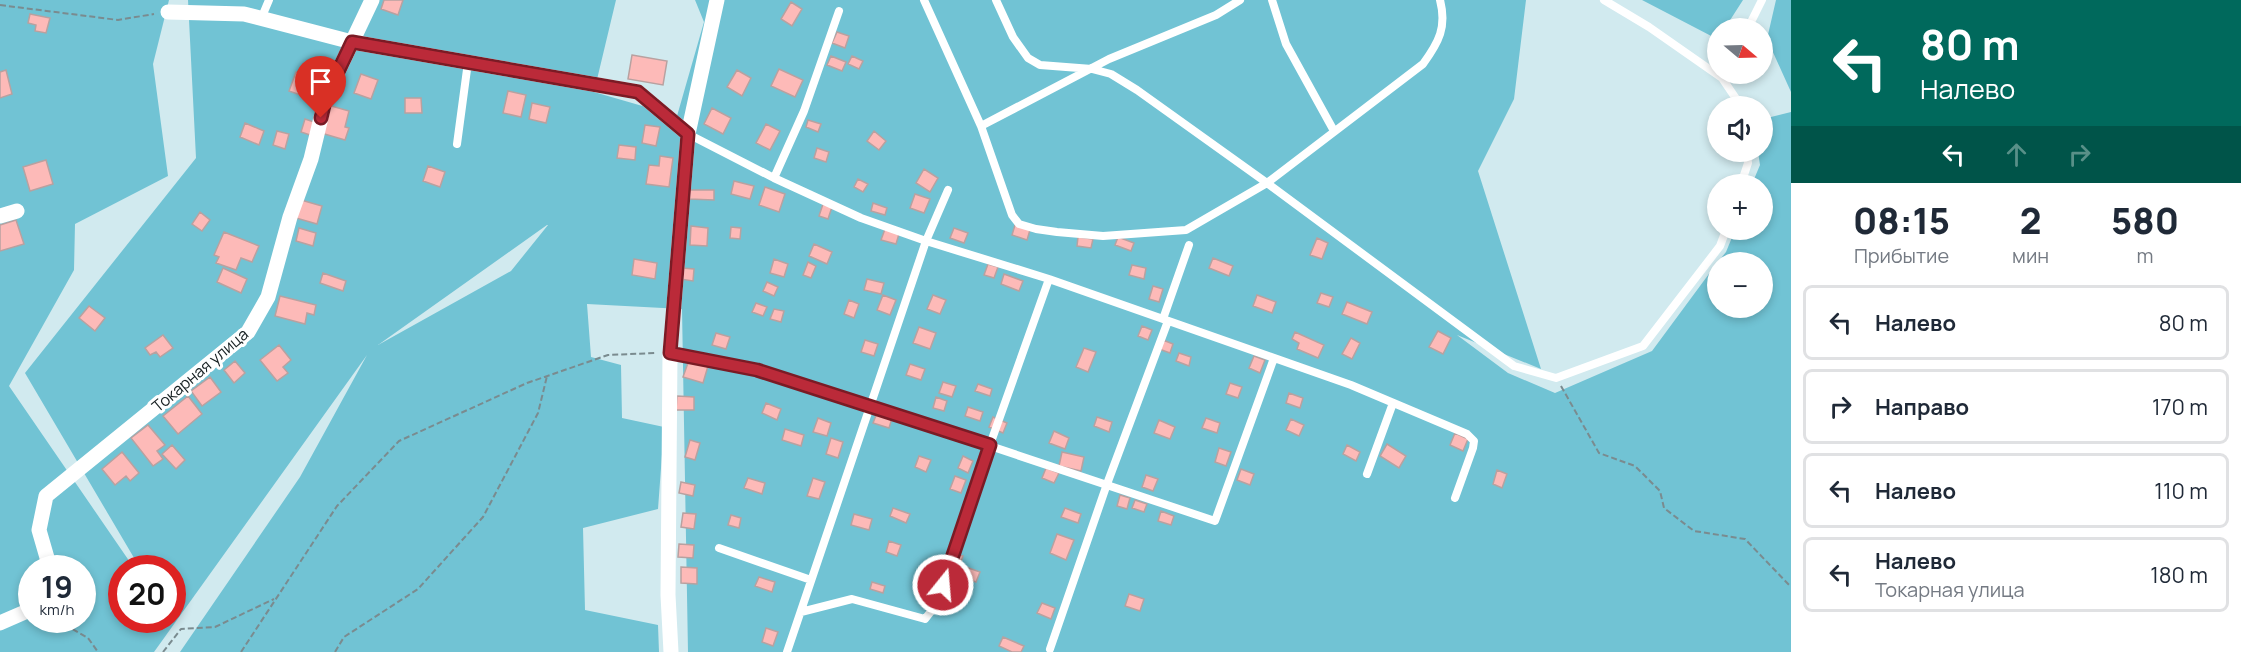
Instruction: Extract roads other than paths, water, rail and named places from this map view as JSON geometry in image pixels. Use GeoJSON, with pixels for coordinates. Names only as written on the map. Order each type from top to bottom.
{"type":"FeatureCollection","features":[{"type":"Feature","properties":{"kind":"street","name":"Токарная улица"},"geometry":{"type":"LineString","coordinates":[[46,555],[39,530],[46,496],[248,332],[268,297],[291,217],[311,159],[326,97],[372,0]]}},
{"type":"Feature","properties":{"kind":"street"},"geometry":{"type":"LineString","coordinates":[[671,652],[668,595],[670,353],[688,134],[717,0]]}},
{"type":"Feature","properties":{"kind":"street"},"geometry":{"type":"LineString","coordinates":[[168,12],[244,14],[352,42],[638,92],[688,134]]}},
{"type":"Feature","properties":{"kind":"street"},"geometry":{"type":"LineString","coordinates":[[0,216],[17,211]]}},
{"type":"Feature","properties":{"kind":"street"},"geometry":{"type":"LineString","coordinates":[[0,623],[18,615]]}},
{"type":"Feature","properties":{"kind":"lane"},"geometry":{"type":"LineString","coordinates":[[261,19],[269,0]]}},
{"type":"Feature","properties":{"kind":"lane"},"geometry":{"type":"LineString","coordinates":[[924,0],[981,126],[1012,214],[1019,224],[1036,229],[1104,236],[1186,230],[1267,183],[1423,64],[1438,43],[1444,16],[1440,0]]}},
{"type":"Feature","properties":{"kind":"lane"},"geometry":{"type":"LineString","coordinates":[[996,0],[1013,37],[1028,58],[1040,65],[1092,69],[1111,74],[1137,90],[1514,366],[1556,378],[1643,346],[1722,240]]}},
{"type":"Feature","properties":{"kind":"lane"},"geometry":{"type":"LineString","coordinates":[[981,126],[1109,59],[1216,15],[1240,0]]}},
{"type":"Feature","properties":{"kind":"lane"},"geometry":{"type":"LineString","coordinates":[[1272,0],[1286,44],[1334,131]]}},
{"type":"Feature","properties":{"kind":"lane"},"geometry":{"type":"LineString","coordinates":[[1604,0],[1707,65]]}},
{"type":"Feature","properties":{"kind":"lane"},"geometry":{"type":"LineString","coordinates":[[1753,18],[1762,0]]}},
{"type":"Feature","properties":{"kind":"lane"},"geometry":{"type":"LineString","coordinates":[[774,178],[804,111],[839,11]]}},
{"type":"Feature","properties":{"kind":"lane"},"geometry":{"type":"LineString","coordinates":[[457,144],[468,62]]}},
{"type":"Feature","properties":{"kind":"lane"},"geometry":{"type":"LineString","coordinates":[[688,134],[774,178],[861,218],[926,241],[1049,279],[1351,385],[1472,436],[1473,448],[1455,498]]}},
{"type":"Feature","properties":{"kind":"lane"},"geometry":{"type":"LineString","coordinates":[[787,652],[926,241],[948,190]]}},
{"type":"Feature","properties":{"kind":"lane"},"geometry":{"type":"LineString","coordinates":[[1050,649],[1166,320],[1190,245]]}},
{"type":"Feature","properties":{"kind":"lane"},"geometry":{"type":"LineString","coordinates":[[801,612],[852,599],[925,620],[936,605],[955,543],[1049,279]]}},
{"type":"Feature","properties":{"kind":"lane"},"geometry":{"type":"LineString","coordinates":[[670,353],[757,370],[1215,521],[1274,358]]}},
{"type":"Feature","properties":{"kind":"lane"},"geometry":{"type":"LineString","coordinates":[[1367,474],[1394,403]]}},
{"type":"Feature","properties":{"kind":"lane"},"geometry":{"type":"LineString","coordinates":[[719,548],[812,580]]}}]}
